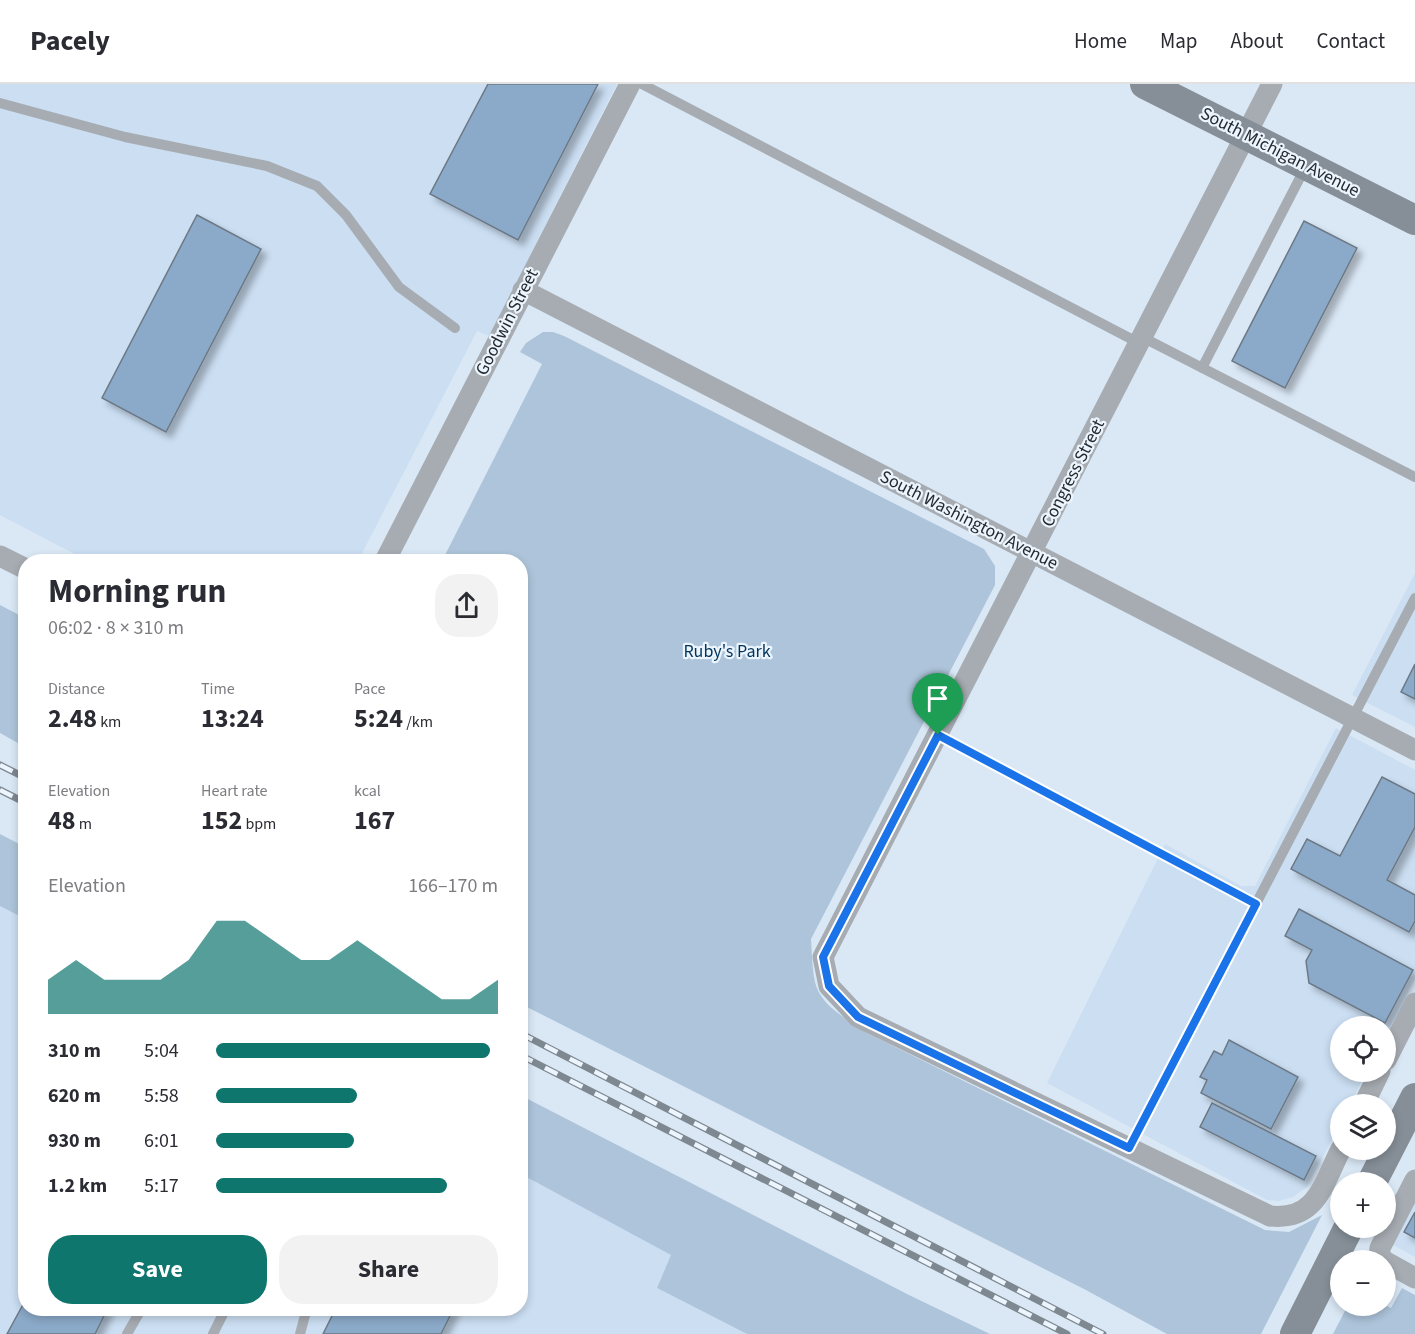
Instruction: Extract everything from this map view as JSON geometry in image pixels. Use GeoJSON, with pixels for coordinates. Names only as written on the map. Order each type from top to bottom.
{"type":"FeatureCollection","features":[{"type":"Feature","properties":{"kind":"street","name":"Goodwin Street"},"geometry":{"type":"LineString","coordinates":[[389,554],[630,84]]}},
{"type":"Feature","properties":{"kind":"street","name":"South Michigan Avenue"},"geometry":{"type":"LineString","coordinates":[[1145,84],[1415,220]]}},
{"type":"Feature","properties":{"kind":"street","name":"Congress Street"},"geometry":{"type":"LineString","coordinates":[[1129,1148],[858,1017],[829,986],[823,957],[1272,84]]}},
{"type":"Feature","properties":{"kind":"street","name":"South Washington Avenue"},"geometry":{"type":"LineString","coordinates":[[523,290],[1415,750]]}},
{"type":"Feature","properties":{"kind":"street"},"geometry":{"type":"LineString","coordinates":[[0,556],[18,565]]}},
{"type":"Feature","properties":{"kind":"street"},"geometry":{"type":"LineString","coordinates":[[1396,1040],[1415,1003]]}},
{"type":"Feature","properties":{"kind":"street"},"geometry":{"type":"LineString","coordinates":[[1377,1172],[1415,1098]]}},
{"type":"Feature","properties":{"kind":"street"},"geometry":{"type":"LineString","coordinates":[[1129,1148],[1270,1216],[1283,1218],[1306,1210],[1316,1199],[1336,1160]]}},
{"type":"Feature","properties":{"kind":"street"},"geometry":{"type":"LineString","coordinates":[[1381,1250],[1415,1180]]}},
{"type":"Feature","properties":{"kind":"street"},"geometry":{"type":"LineString","coordinates":[[1295,1334],[1343,1238]]}},
{"type":"Feature","properties":{"kind":"street"},"geometry":{"type":"LineString","coordinates":[[1396,1267],[1415,1278]]}},
{"type":"Feature","properties":{"kind":"lane"},"geometry":{"type":"LineString","coordinates":[[642,84],[1141,340],[1202,368],[1415,477]]}},
{"type":"Feature","properties":{"kind":"lane"},"geometry":{"type":"LineString","coordinates":[[0,103],[125,137],[267,166],[317,186],[346,215],[399,287],[455,328]]}},
{"type":"Feature","properties":{"kind":"lane"},"geometry":{"type":"LineString","coordinates":[[1202,368],[1306,165]]}},
{"type":"Feature","properties":{"kind":"lane"},"geometry":{"type":"LineString","coordinates":[[1129,1148],[1415,598]]}},
{"type":"Feature","properties":{"kind":"lane"},"geometry":{"type":"LineString","coordinates":[[938,735],[1256,904]]}},
{"type":"Feature","properties":{"kind":"lane"},"geometry":{"type":"LineString","coordinates":[[128,1334],[138,1316]]}},
{"type":"Feature","properties":{"kind":"lane"},"geometry":{"type":"LineString","coordinates":[[213,1334],[222,1316]]}},
{"type":"Feature","properties":{"kind":"lane"},"geometry":{"type":"LineString","coordinates":[[300,1334],[305,1316]]}},
{"type":"Feature","properties":{"kind":"shaded area"},"geometry":{"type":"Polygon","coordinates":[[[0,84],[617,84],[489,336],[477,331],[362,554],[75,554],[0,515],[0,84]]]}},
{"type":"Feature","properties":{"kind":"shaded area"},"geometry":{"type":"Polygon","coordinates":[[[1415,573],[1415,727],[1352,695],[1415,573]]]}},
{"type":"Feature","properties":{"kind":"shaded area"},"geometry":{"type":"Polygon","coordinates":[[[1336,728],[1415,770],[1415,979],[1396,1016],[1330,1016],[1330,1082],[1361,1082],[1355,1094],[1330,1094],[1330,1143],[1307,1187],[1293,1197],[1279,1201],[1267,1200],[1047,1083],[1165,844],[1241,886],[1255,886],[1336,728]]]}},
{"type":"Feature","properties":{"kind":"shaded area"},"geometry":{"type":"Polygon","coordinates":[[[0,906],[18,915],[18,1316],[528,1316],[528,1178],[672,1255],[657,1288],[747,1334],[0,1334],[0,906]]]}},
{"type":"Feature","properties":{"kind":"shaded area"},"geometry":{"type":"Polygon","coordinates":[[[1415,1202],[1415,1257],[1393,1245],[1415,1202]]]}},
{"type":"Feature","properties":{"kind":"green space","name":"Ruby's Park"},"geometry":{"type":"Polygon","coordinates":[[[543,332],[553,332],[564,336],[984,549],[995,566],[995,585],[811,939],[813,971],[818,991],[836,1012],[867,1033],[1265,1230],[1289,1232],[1322,1215],[1261,1334],[1167,1334],[1084,1289],[528,1008],[528,554],[446,554],[542,364],[520,352],[526,343],[543,332]]]}},
{"type":"Feature","properties":{"kind":"green space"},"geometry":{"type":"Polygon","coordinates":[[[0,605],[18,614],[18,743],[0,733],[0,605]]]}},
{"type":"Feature","properties":{"kind":"green space"},"geometry":{"type":"Polygon","coordinates":[[[0,834],[18,843],[18,915],[0,906],[0,834]]]}},
{"type":"Feature","properties":{"kind":"green space"},"geometry":{"type":"Polygon","coordinates":[[[528,1099],[909,1295],[990,1334],[747,1334],[657,1288],[671,1255],[528,1178],[528,1099]]]}},
{"type":"Feature","properties":{"kind":"green space"},"geometry":{"type":"Polygon","coordinates":[[[1402,1288],[1415,1295],[1415,1334],[1333,1334],[1342,1316],[1396,1316],[1396,1299],[1402,1288]]]}},
{"type":"Feature","properties":{"kind":"building"},"geometry":{"type":"Polygon","coordinates":[[[488,84],[598,84],[518,240],[430,194],[488,84]]]}},
{"type":"Feature","properties":{"kind":"building"},"geometry":{"type":"Polygon","coordinates":[[[197,215],[261,249],[166,432],[102,398],[197,215]]]}},
{"type":"Feature","properties":{"kind":"building"},"geometry":{"type":"Polygon","coordinates":[[[1304,221],[1357,248],[1285,388],[1232,361],[1304,221]]]}},
{"type":"Feature","properties":{"kind":"building"},"geometry":{"type":"Polygon","coordinates":[[[1415,664],[1415,699],[1401,692],[1415,664]]]}},
{"type":"Feature","properties":{"kind":"building"},"geometry":{"type":"Polygon","coordinates":[[[1382,777],[1415,794],[1415,827],[1387,880],[1415,895],[1415,921],[1409,932],[1291,869],[1307,839],[1340,856],[1382,777]]]}},
{"type":"Feature","properties":{"kind":"building"},"geometry":{"type":"Polygon","coordinates":[[[1299,909],[1413,970],[1389,1016],[1372,1016],[1309,983],[1306,961],[1312,950],[1285,936],[1299,909]]]}},
{"type":"Feature","properties":{"kind":"building"},"geometry":{"type":"Polygon","coordinates":[[[1229,1040],[1298,1077],[1271,1129],[1201,1093],[1207,1080],[1200,1077],[1214,1051],[1222,1055],[1229,1040]]]}},
{"type":"Feature","properties":{"kind":"building"},"geometry":{"type":"Polygon","coordinates":[[[1212,1103],[1316,1156],[1304,1180],[1200,1127],[1212,1103]]]}},
{"type":"Feature","properties":{"kind":"building"},"geometry":{"type":"Polygon","coordinates":[[[1415,1212],[1415,1238],[1404,1232],[1415,1212]]]}},
{"type":"Feature","properties":{"kind":"building"},"geometry":{"type":"Polygon","coordinates":[[[18,1314],[18,1316],[104,1316],[95,1334],[7,1334],[18,1314]]]}},
{"type":"Feature","properties":{"kind":"building"},"geometry":{"type":"Polygon","coordinates":[[[332,1316],[450,1316],[441,1334],[323,1334],[332,1316]]]}},
{"type":"Feature","properties":{"kind":"railway"},"geometry":{"type":"LineString","coordinates":[[0,765],[18,774]]}},
{"type":"Feature","properties":{"kind":"railway"},"geometry":{"type":"LineString","coordinates":[[0,790],[18,799]]}},
{"type":"Feature","properties":{"kind":"railway"},"geometry":{"type":"LineString","coordinates":[[528,1037],[1103,1334]]}},
{"type":"Feature","properties":{"kind":"railway"},"geometry":{"type":"LineString","coordinates":[[528,1059],[1067,1334]]}},
{"type":"Feature","properties":{"kind":"route"},"geometry":{"type":"LineString","coordinates":[[938,735],[1256,904],[1129,1148],[858,1017],[829,986],[823,957],[938,735]]}}]}
